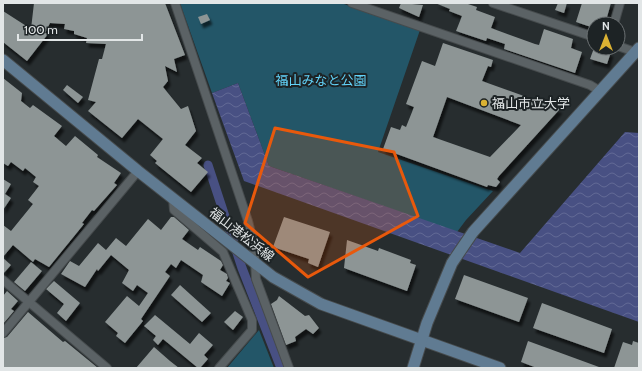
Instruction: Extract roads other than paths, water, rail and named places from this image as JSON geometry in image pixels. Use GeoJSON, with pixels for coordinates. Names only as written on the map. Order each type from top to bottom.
{"type":"FeatureCollection","features":[{"type":"Feature","properties":{"kind":"main road"},"geometry":{"type":"LineString","coordinates":[[413,368],[423,340],[427,323],[452,263],[473,232],[638,51]]}},
{"type":"Feature","properties":{"kind":"main road","name":"福山港松浜線"},"geometry":{"type":"LineString","coordinates":[[3,60],[138,171],[274,277],[321,304],[500,368]]}},
{"type":"Feature","properties":{"kind":"street"},"geometry":{"type":"LineString","coordinates":[[175,3],[248,221],[254,245],[256,279],[289,368]]}},
{"type":"Feature","properties":{"kind":"street"},"geometry":{"type":"LineString","coordinates":[[352,3],[590,85],[600,91]]}},
{"type":"Feature","properties":{"kind":"street"},"geometry":{"type":"LineString","coordinates":[[493,3],[586,34]]}},
{"type":"Feature","properties":{"kind":"street"},"geometry":{"type":"LineString","coordinates":[[616,16],[620,3]]}},
{"type":"Feature","properties":{"kind":"street"},"geometry":{"type":"LineString","coordinates":[[626,48],[638,51]]}},
{"type":"Feature","properties":{"kind":"street"},"geometry":{"type":"LineString","coordinates":[[3,332],[138,171]]}},
{"type":"Feature","properties":{"kind":"street"},"geometry":{"type":"LineString","coordinates":[[173,198],[174,210],[224,252],[252,320],[252,330],[219,368]]}},
{"type":"Feature","properties":{"kind":"street"},"geometry":{"type":"LineString","coordinates":[[3,280],[107,368]]}},
{"type":"Feature","properties":{"kind":"water"},"geometry":{"type":"Polygon","coordinates":[[[238,83],[269,166],[520,253],[625,132],[639,133],[639,322],[244,181],[212,93],[238,83]]]}},
{"type":"Feature","properties":{"kind":"waterway"},"geometry":{"type":"LineString","coordinates":[[208,165],[242,268],[281,368]]}},
{"type":"Feature","properties":{"kind":"place","name":"福山市立大学"},"geometry":{"type":"Point","coordinates":[484,103]}},
{"type":"Feature","properties":{"kind":"park label","name":"福山みなと公園"},"geometry":{"type":"Point","coordinates":[321,80]}}]}
